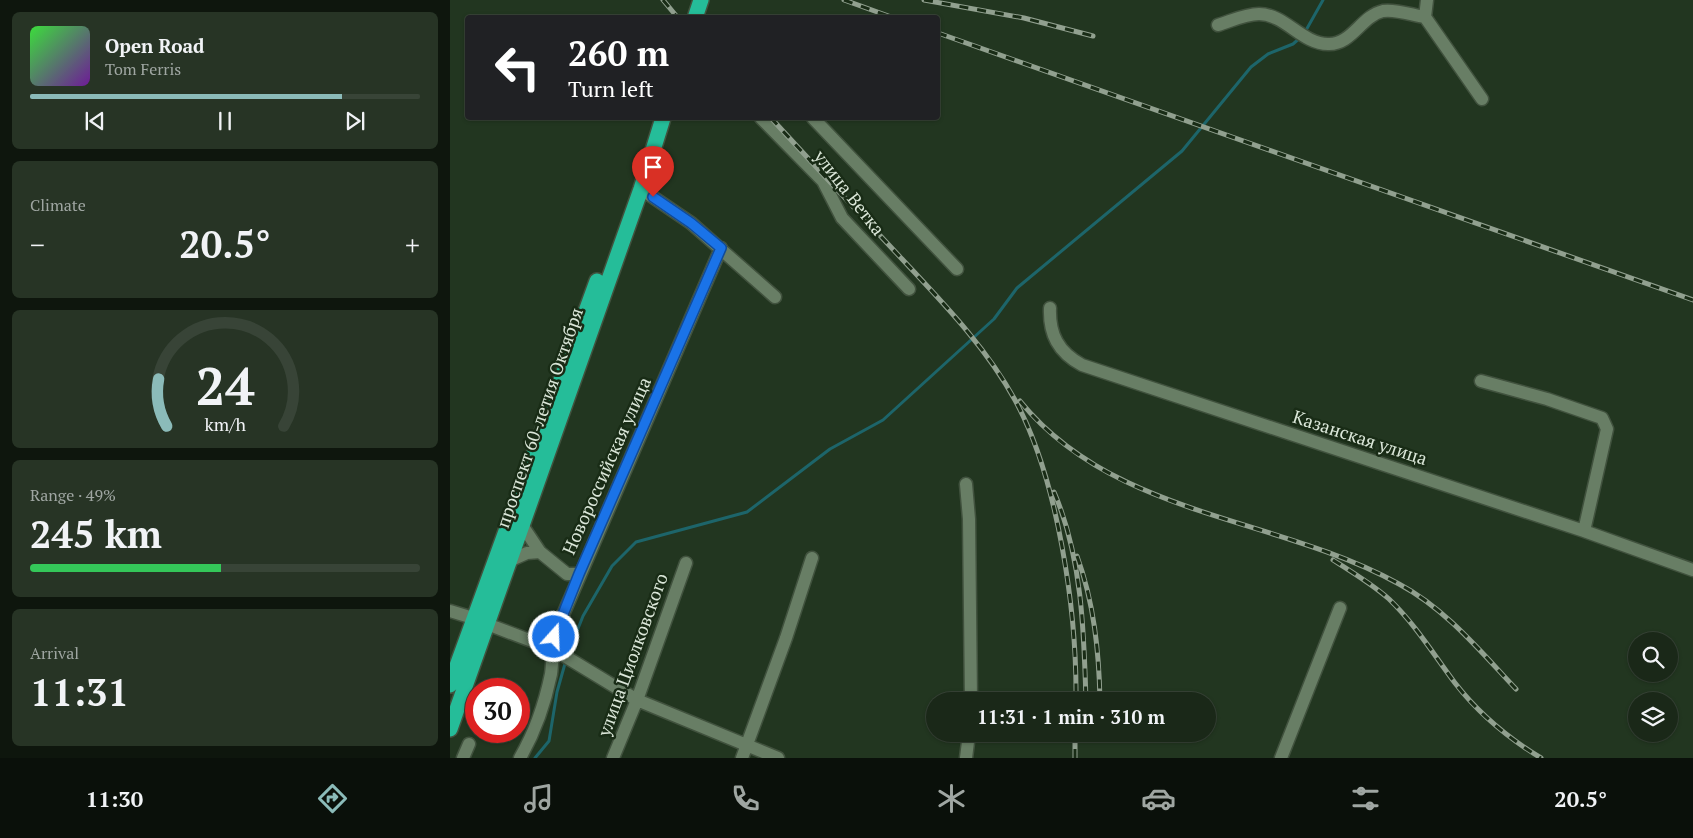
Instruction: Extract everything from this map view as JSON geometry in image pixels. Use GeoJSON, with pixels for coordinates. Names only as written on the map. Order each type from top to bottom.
{"type":"FeatureCollection","features":[{"type":"Feature","properties":{"kind":"highway"},"geometry":{"type":"LineString","coordinates":[[697,15],[701,0]]}},
{"type":"Feature","properties":{"kind":"highway","name":"проспект 60-летия Октября"},"geometry":{"type":"LineString","coordinates":[[450,729],[480,621],[655,120]]}},
{"type":"Feature","properties":{"kind":"highway","name":"проспект 60-летия Октября"},"geometry":{"type":"LineString","coordinates":[[450,685],[509,561],[641,189],[662,120]]}},
{"type":"Feature","properties":{"kind":"street"},"geometry":{"type":"LineString","coordinates":[[1427,0],[1425,17],[1482,98]]}},
{"type":"Feature","properties":{"kind":"street"},"geometry":{"type":"LineString","coordinates":[[1218,25],[1252,14],[1260,14],[1277,19],[1309,39],[1328,44],[1342,41],[1373,16],[1384,11],[1425,17]]}},
{"type":"Feature","properties":{"kind":"street","name":"улица Ветка"},"geometry":{"type":"LineString","coordinates":[[763,120],[822,181],[842,218],[909,289]]}},
{"type":"Feature","properties":{"kind":"street","name":"улица Ветка"},"geometry":{"type":"LineString","coordinates":[[815,120],[957,269]]}},
{"type":"Feature","properties":{"kind":"street"},"geometry":{"type":"LineString","coordinates":[[641,189],[691,223],[775,297]]}},
{"type":"Feature","properties":{"kind":"street","name":"Новороссийская улица"},"geometry":{"type":"LineString","coordinates":[[520,758],[530,740],[543,706],[555,650],[556,631],[721,248]]}},
{"type":"Feature","properties":{"kind":"street","name":"Казанская улица"},"geometry":{"type":"LineString","coordinates":[[1050,308],[1049,325],[1058,346],[1072,360],[1082,365],[1584,531],[1693,570]]}},
{"type":"Feature","properties":{"kind":"street"},"geometry":{"type":"LineString","coordinates":[[1481,381],[1547,399],[1602,418],[1607,429],[1584,531]]}},
{"type":"Feature","properties":{"kind":"street"},"geometry":{"type":"LineString","coordinates":[[966,484],[969,519],[971,692]]}},
{"type":"Feature","properties":{"kind":"street"},"geometry":{"type":"LineString","coordinates":[[522,525],[540,552],[567,574],[579,574]]}},
{"type":"Feature","properties":{"kind":"street"},"geometry":{"type":"LineString","coordinates":[[509,561],[527,553],[540,552]]}},
{"type":"Feature","properties":{"kind":"street"},"geometry":{"type":"LineString","coordinates":[[744,752],[786,638],[812,558]]}},
{"type":"Feature","properties":{"kind":"street","name":"улица Циолковского"},"geometry":{"type":"LineString","coordinates":[[613,758],[637,700],[686,563]]}},
{"type":"Feature","properties":{"kind":"street"},"geometry":{"type":"LineString","coordinates":[[1281,758],[1340,608]]}},
{"type":"Feature","properties":{"kind":"street"},"geometry":{"type":"LineString","coordinates":[[450,611],[555,650],[637,700],[744,752],[778,758]]}},
{"type":"Feature","properties":{"kind":"street"},"geometry":{"type":"LineString","coordinates":[[966,758],[968,742]]}},
{"type":"Feature","properties":{"kind":"street"},"geometry":{"type":"LineString","coordinates":[[463,758],[469,744]]}},
{"type":"Feature","properties":{"kind":"waterway"},"geometry":{"type":"LineString","coordinates":[[1305,32],[1323,0]]}},
{"type":"Feature","properties":{"kind":"waterway"},"geometry":{"type":"LineString","coordinates":[[568,654],[583,616],[612,566],[636,542],[747,512],[830,449],[883,420],[994,319],[1017,288],[1182,151],[1251,67],[1268,54],[1293,44],[1301,37]]}},
{"type":"Feature","properties":{"kind":"waterway"},"geometry":{"type":"LineString","coordinates":[[535,758],[549,741],[557,692],[566,660]]}},
{"type":"Feature","properties":{"kind":"railway"},"geometry":{"type":"LineString","coordinates":[[663,0],[676,15]]}},
{"type":"Feature","properties":{"kind":"railway"},"geometry":{"type":"LineString","coordinates":[[844,0],[886,15]]}},
{"type":"Feature","properties":{"kind":"railway"},"geometry":{"type":"LineString","coordinates":[[924,0],[1024,18],[1093,36]]}},
{"type":"Feature","properties":{"kind":"railway"},"geometry":{"type":"LineString","coordinates":[[940,34],[1693,300]]}},
{"type":"Feature","properties":{"kind":"railway"},"geometry":{"type":"LineString","coordinates":[[773,120],[963,326],[991,362],[1015,400],[1030,432],[1043,468],[1062,546],[1073,627],[1076,692]]}},
{"type":"Feature","properties":{"kind":"railway"},"geometry":{"type":"LineString","coordinates":[[1020,401],[1058,439],[1102,469],[1149,492],[1351,561],[1399,584],[1416,594],[1447,618],[1516,689]]}},
{"type":"Feature","properties":{"kind":"railway"},"geometry":{"type":"LineString","coordinates":[[1054,492],[1071,542],[1076,568],[1080,595],[1086,692]]}},
{"type":"Feature","properties":{"kind":"railway"},"geometry":{"type":"LineString","coordinates":[[1077,556],[1088,591],[1094,627],[1100,692]]}},
{"type":"Feature","properties":{"kind":"railway"},"geometry":{"type":"LineString","coordinates":[[1333,560],[1369,583],[1389,599],[1416,629],[1455,683],[1474,705],[1506,734],[1541,758]]}},
{"type":"Feature","properties":{"kind":"railway"},"geometry":{"type":"LineString","coordinates":[[1075,742],[1075,758]]}},
{"type":"Feature","properties":{"kind":"route"},"geometry":{"type":"LineString","coordinates":[[554,637],[579,574],[721,248],[691,223],[653,197]]}}]}
